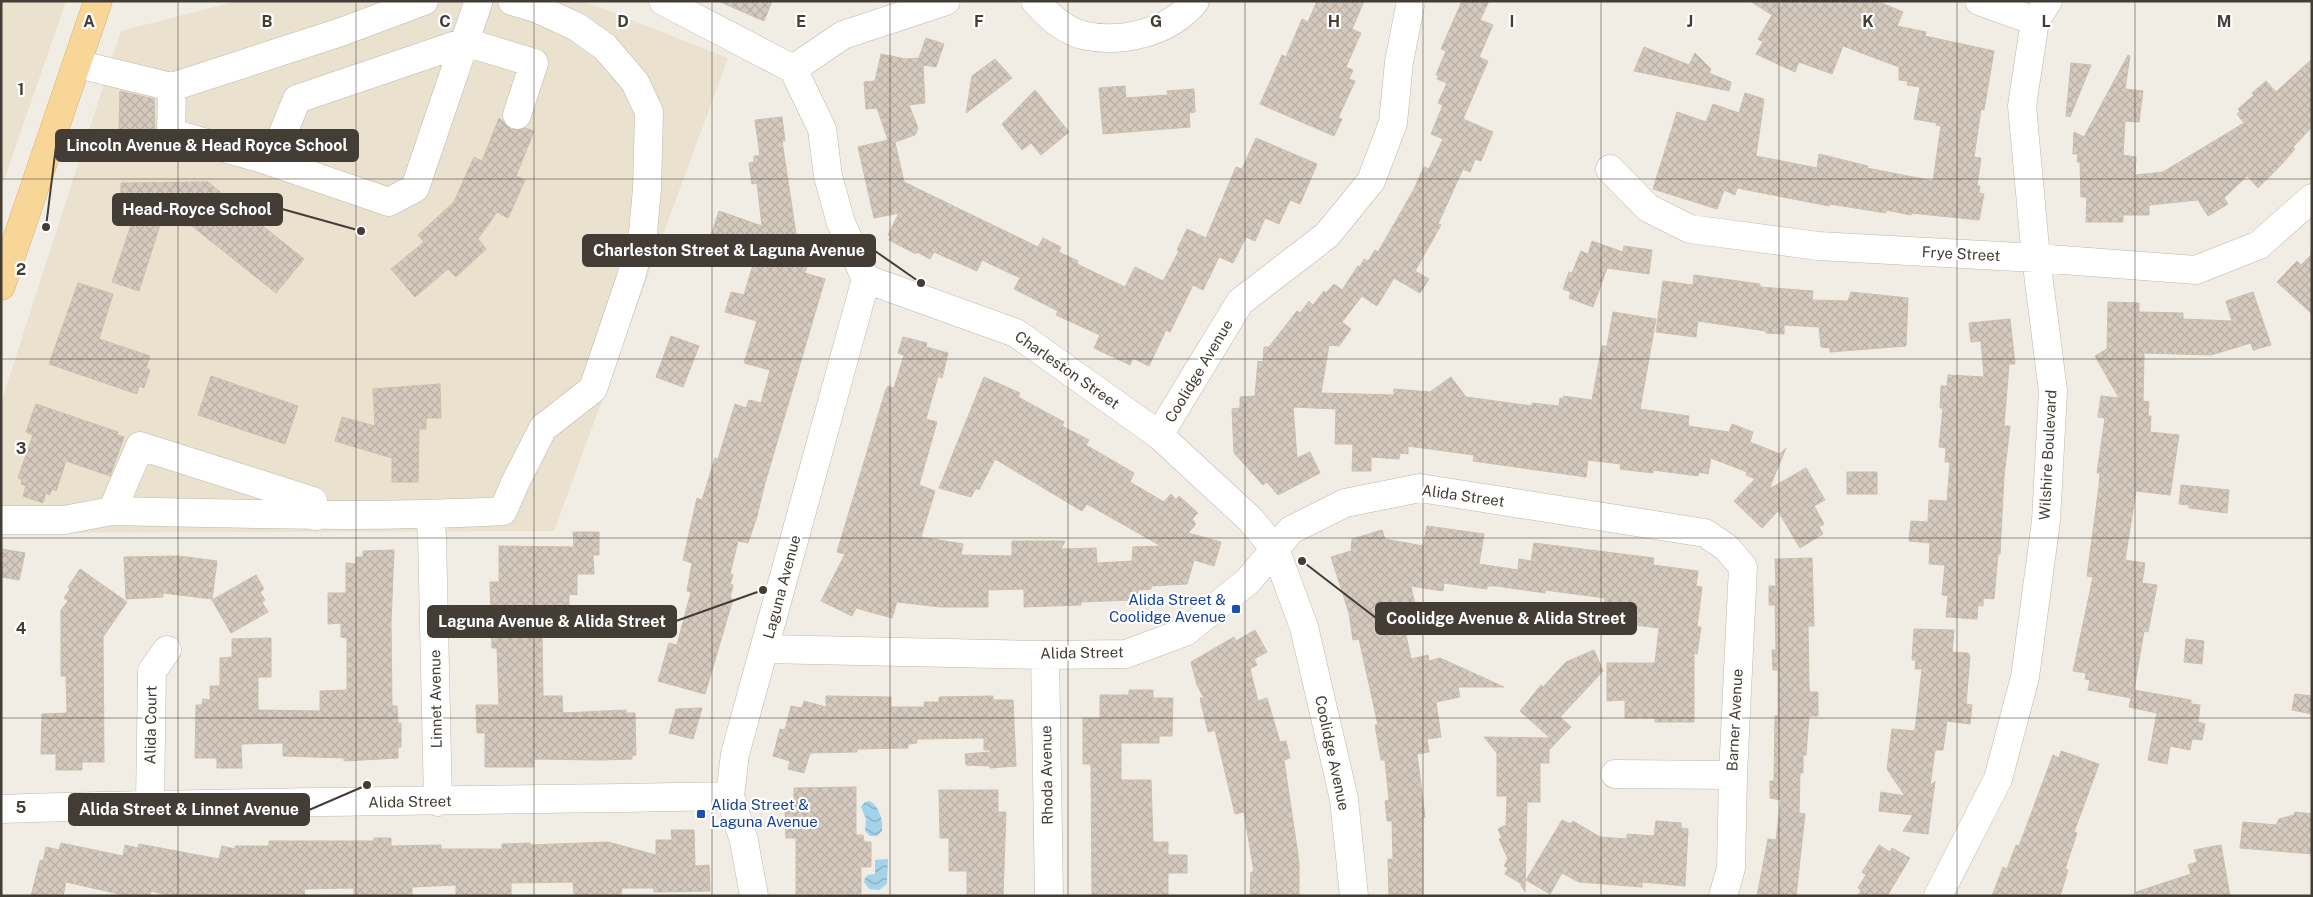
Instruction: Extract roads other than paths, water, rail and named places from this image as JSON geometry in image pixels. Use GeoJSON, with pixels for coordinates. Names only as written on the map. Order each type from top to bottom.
{"type":"FeatureCollection","features":[{"type":"Feature","properties":{"kind":"main road"},"geometry":{"type":"LineString","coordinates":[[1,286],[98,1]]}},
{"type":"Feature","properties":{"kind":"street"},"geometry":{"type":"LineString","coordinates":[[76,64],[172,87],[341,32],[424,1]]}},
{"type":"Feature","properties":{"kind":"street"},"geometry":{"type":"LineString","coordinates":[[1,520],[64,520],[112,511],[316,516],[431,525],[504,511],[515,483],[543,428],[593,389],[631,277],[643,233],[647,189],[649,112],[635,82],[606,46],[577,27],[536,8],[512,1]]}},
{"type":"Feature","properties":{"kind":"street"},"geometry":{"type":"LineString","coordinates":[[663,1],[793,69],[822,129],[828,176],[840,223],[866,279]]}},
{"type":"Feature","properties":{"kind":"street"},"geometry":{"type":"LineString","coordinates":[[793,69],[843,35],[946,1]]}},
{"type":"Feature","properties":{"kind":"street"},"geometry":{"type":"LineString","coordinates":[[1035,1],[1050,18],[1080,35],[1115,39],[1164,28],[1195,1]]}},
{"type":"Feature","properties":{"kind":"street","name":"Coolidge Avenue"},"geometry":{"type":"LineString","coordinates":[[1354,896],[1344,799],[1304,627],[1275,549],[1251,520],[1159,435],[1240,302],[1327,235],[1371,181],[1393,123],[1399,62],[1411,1]]}},
{"type":"Feature","properties":{"kind":"street"},"geometry":{"type":"LineString","coordinates":[[1979,1],[2042,11]]}},
{"type":"Feature","properties":{"kind":"street"},"geometry":{"type":"LineString","coordinates":[[172,87],[171,133],[271,162],[389,202],[415,188],[479,2]]}},
{"type":"Feature","properties":{"kind":"street","name":"Wilshire Boulevard"},"geometry":{"type":"LineString","coordinates":[[1938,896],[1998,779],[2025,677],[2046,521],[2053,392],[2036,258],[2022,106],[2042,11]]}},
{"type":"Feature","properties":{"kind":"street"},"geometry":{"type":"LineString","coordinates":[[271,162],[297,99],[465,42],[534,63],[517,115]]}},
{"type":"Feature","properties":{"kind":"street","name":"Frye Street"},"geometry":{"type":"LineString","coordinates":[[1610,169],[1648,208],[1690,229],[1818,246],[2036,258],[2196,270],[2259,245],[2312,198]]}},
{"type":"Feature","properties":{"kind":"street","name":"Charleston Street"},"geometry":{"type":"LineString","coordinates":[[866,279],[1016,333],[1159,435]]}},
{"type":"Feature","properties":{"kind":"street","name":"Laguna Avenue"},"geometry":{"type":"LineString","coordinates":[[754,896],[744,841],[730,796],[735,754],[866,279]]}},
{"type":"Feature","properties":{"kind":"street"},"geometry":{"type":"LineString","coordinates":[[112,511],[140,446],[313,501],[316,516]]}},
{"type":"Feature","properties":{"kind":"street","name":"Alida Street"},"geometry":{"type":"LineString","coordinates":[[765,649],[1045,655],[1126,654],[1185,632],[1248,581],[1291,530],[1345,504],[1420,488],[1705,533],[1727,548]]}},
{"type":"Feature","properties":{"kind":"street","name":"Linnet Avenue"},"geometry":{"type":"LineString","coordinates":[[431,525],[438,802]]}},
{"type":"Feature","properties":{"kind":"street","name":"Barner Avenue"},"geometry":{"type":"LineString","coordinates":[[1723,896],[1732,868],[1733,775],[1743,567],[1727,548]]}},
{"type":"Feature","properties":{"kind":"street","name":"Alida Court"},"geometry":{"type":"LineString","coordinates":[[150,804],[152,671],[167,650]]}},
{"type":"Feature","properties":{"kind":"street","name":"Rhoda Avenue"},"geometry":{"type":"LineString","coordinates":[[1045,655],[1049,896]]}},
{"type":"Feature","properties":{"kind":"street"},"geometry":{"type":"LineString","coordinates":[[1615,774],[1733,775]]}},
{"type":"Feature","properties":{"kind":"street","name":"Alida Street"},"geometry":{"type":"LineString","coordinates":[[1,808],[150,804],[438,802],[730,796]]}},
{"type":"Feature","properties":{"kind":"water"},"geometry":{"type":"Polygon","coordinates":[[[870,801],[878,810],[882,823],[882,831],[877,836],[870,836],[865,831],[866,819],[861,807],[865,802],[870,801]]]}},
{"type":"Feature","properties":{"kind":"water"},"geometry":{"type":"Polygon","coordinates":[[[888,859],[887,884],[879,890],[869,889],[864,882],[868,875],[875,874],[875,860],[888,859]]]}},
{"type":"Feature","properties":{"kind":"place","name":"Lincoln Avenue & Head Royce School"},"geometry":{"type":"Point","coordinates":[46,227]}},
{"type":"Feature","properties":{"kind":"place","name":"Head-Royce School"},"geometry":{"type":"Point","coordinates":[361,231]}},
{"type":"Feature","properties":{"kind":"place","name":"Charleston Street & Laguna Avenue"},"geometry":{"type":"Point","coordinates":[921,283]}},
{"type":"Feature","properties":{"kind":"place","name":"Coolidge Avenue & Alida Street"},"geometry":{"type":"Point","coordinates":[1302,561]}},
{"type":"Feature","properties":{"kind":"place","name":"Laguna Avenue & Alida Street"},"geometry":{"type":"Point","coordinates":[763,590]}},
{"type":"Feature","properties":{"kind":"place","name":"Alida Street & Coolidge Avenue"},"geometry":{"type":"Point","coordinates":[1236,609]}},
{"type":"Feature","properties":{"kind":"place","name":"Alida Street & Linnet Avenue"},"geometry":{"type":"Point","coordinates":[367,785]}},
{"type":"Feature","properties":{"kind":"place","name":"Alida Street & Laguna Avenue"},"geometry":{"type":"Point","coordinates":[701,814]}}]}
